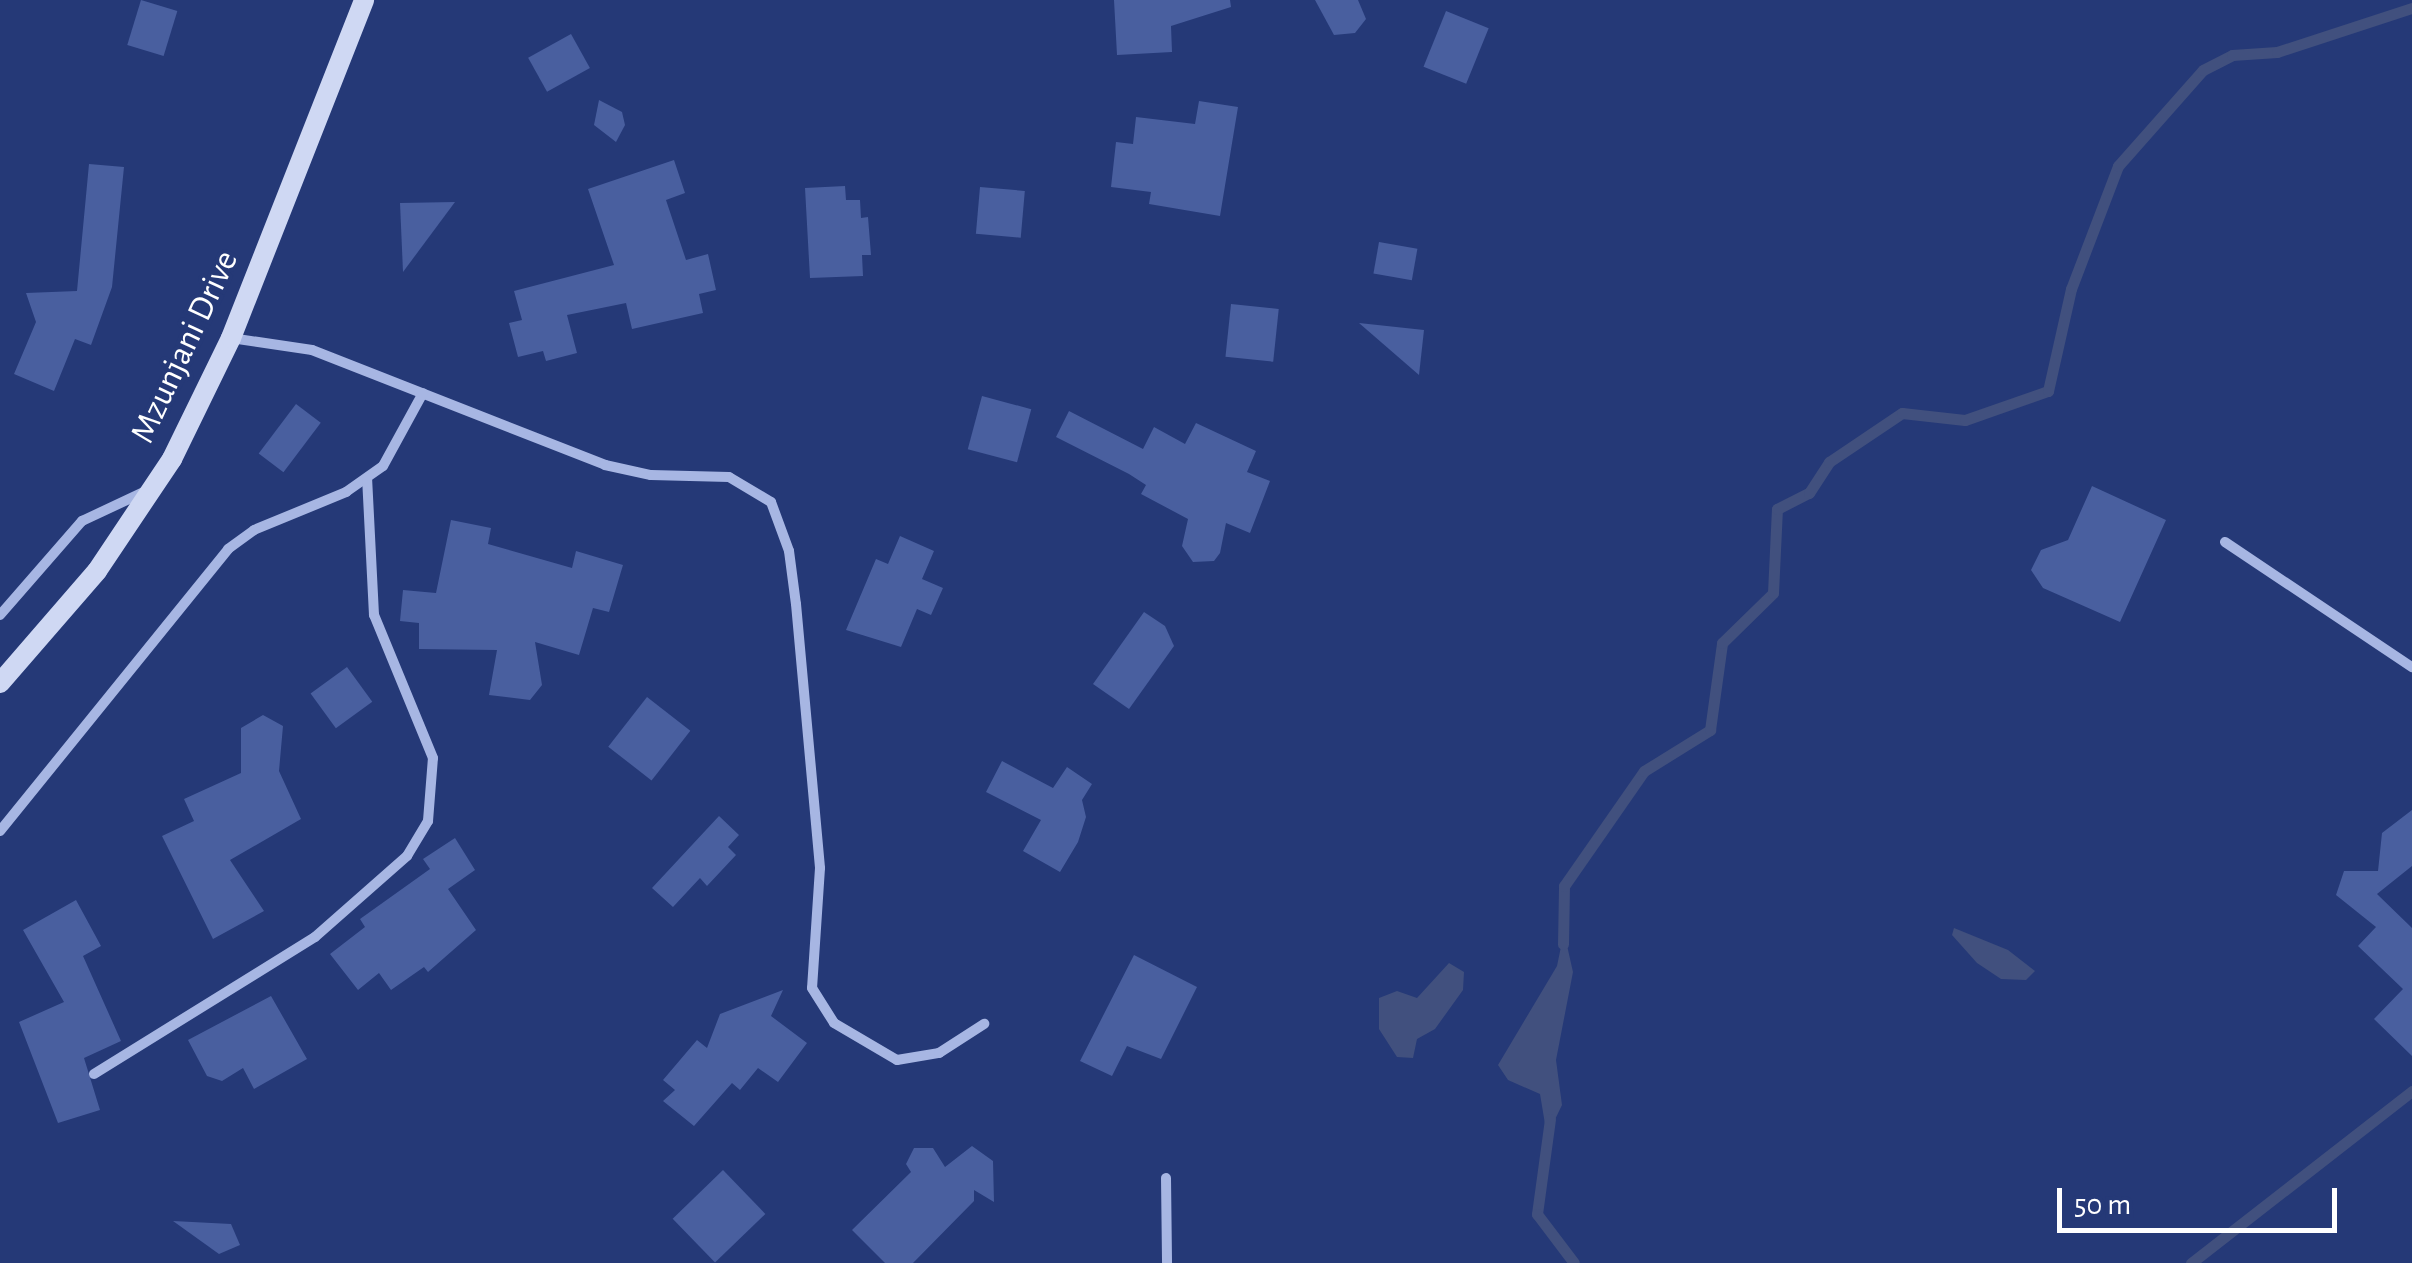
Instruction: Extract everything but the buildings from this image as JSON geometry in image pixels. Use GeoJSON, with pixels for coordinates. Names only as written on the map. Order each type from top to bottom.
{"type":"FeatureCollection","features":[{"type":"Feature","properties":{"kind":"main road","name":"Mzunjani Drive"},"geometry":{"type":"LineString","coordinates":[[0,683],[74,600],[152,489],[231,338],[364,0]]}},
{"type":"Feature","properties":{"kind":"street"},"geometry":{"type":"LineString","coordinates":[[231,338],[312,350],[605,465],[651,475],[730,476],[771,502],[789,551],[820,868],[812,988],[834,1023],[897,1060],[939,1053],[984,1024]]}},
{"type":"Feature","properties":{"kind":"street"},"geometry":{"type":"LineString","coordinates":[[0,831],[228,549],[254,530],[367,478],[392,456],[423,392]]}},
{"type":"Feature","properties":{"kind":"street"},"geometry":{"type":"LineString","coordinates":[[94,1074],[329,926],[407,856],[428,821],[433,758],[374,615],[367,478]]}},
{"type":"Feature","properties":{"kind":"street"},"geometry":{"type":"LineString","coordinates":[[0,615],[82,521],[152,489]]}},
{"type":"Feature","properties":{"kind":"street"},"geometry":{"type":"LineString","coordinates":[[2225,542],[2412,667]]}},
{"type":"Feature","properties":{"kind":"street"},"geometry":{"type":"LineString","coordinates":[[1166,1178],[1168,1263]]}},
{"type":"Feature","properties":{"kind":"water"},"geometry":{"type":"Polygon","coordinates":[[[1954,928],[2008,950],[2035,971],[2026,980],[2001,979],[1977,963],[1952,935],[1954,928]]]}},
{"type":"Feature","properties":{"kind":"water"},"geometry":{"type":"Polygon","coordinates":[[[1564,932],[1573,972],[1556,1060],[1562,1105],[1547,1136],[1540,1094],[1508,1080],[1498,1065],[1557,966],[1564,932]]]}},
{"type":"Feature","properties":{"kind":"water"},"geometry":{"type":"Polygon","coordinates":[[[1449,963],[1464,972],[1463,990],[1435,1029],[1417,1039],[1413,1058],[1397,1057],[1379,1029],[1379,998],[1397,991],[1417,998],[1449,963]]]}},
{"type":"Feature","properties":{"kind":"waterway"},"geometry":{"type":"LineString","coordinates":[[1563,944],[1564,886],[1644,771],[1710,730],[1722,643],[1773,593],[1777,509],[1809,493],[1829,462],[1902,413],[1965,420],[2048,391],[2071,289],[2118,166],[2203,70],[2232,55],[2277,52],[2412,8]]}},
{"type":"Feature","properties":{"kind":"waterway"},"geometry":{"type":"LineString","coordinates":[[2191,1263],[2412,1091]]}},
{"type":"Feature","properties":{"kind":"waterway"},"geometry":{"type":"LineString","coordinates":[[1550,1119],[1537,1214],[1574,1263]]}}]}
